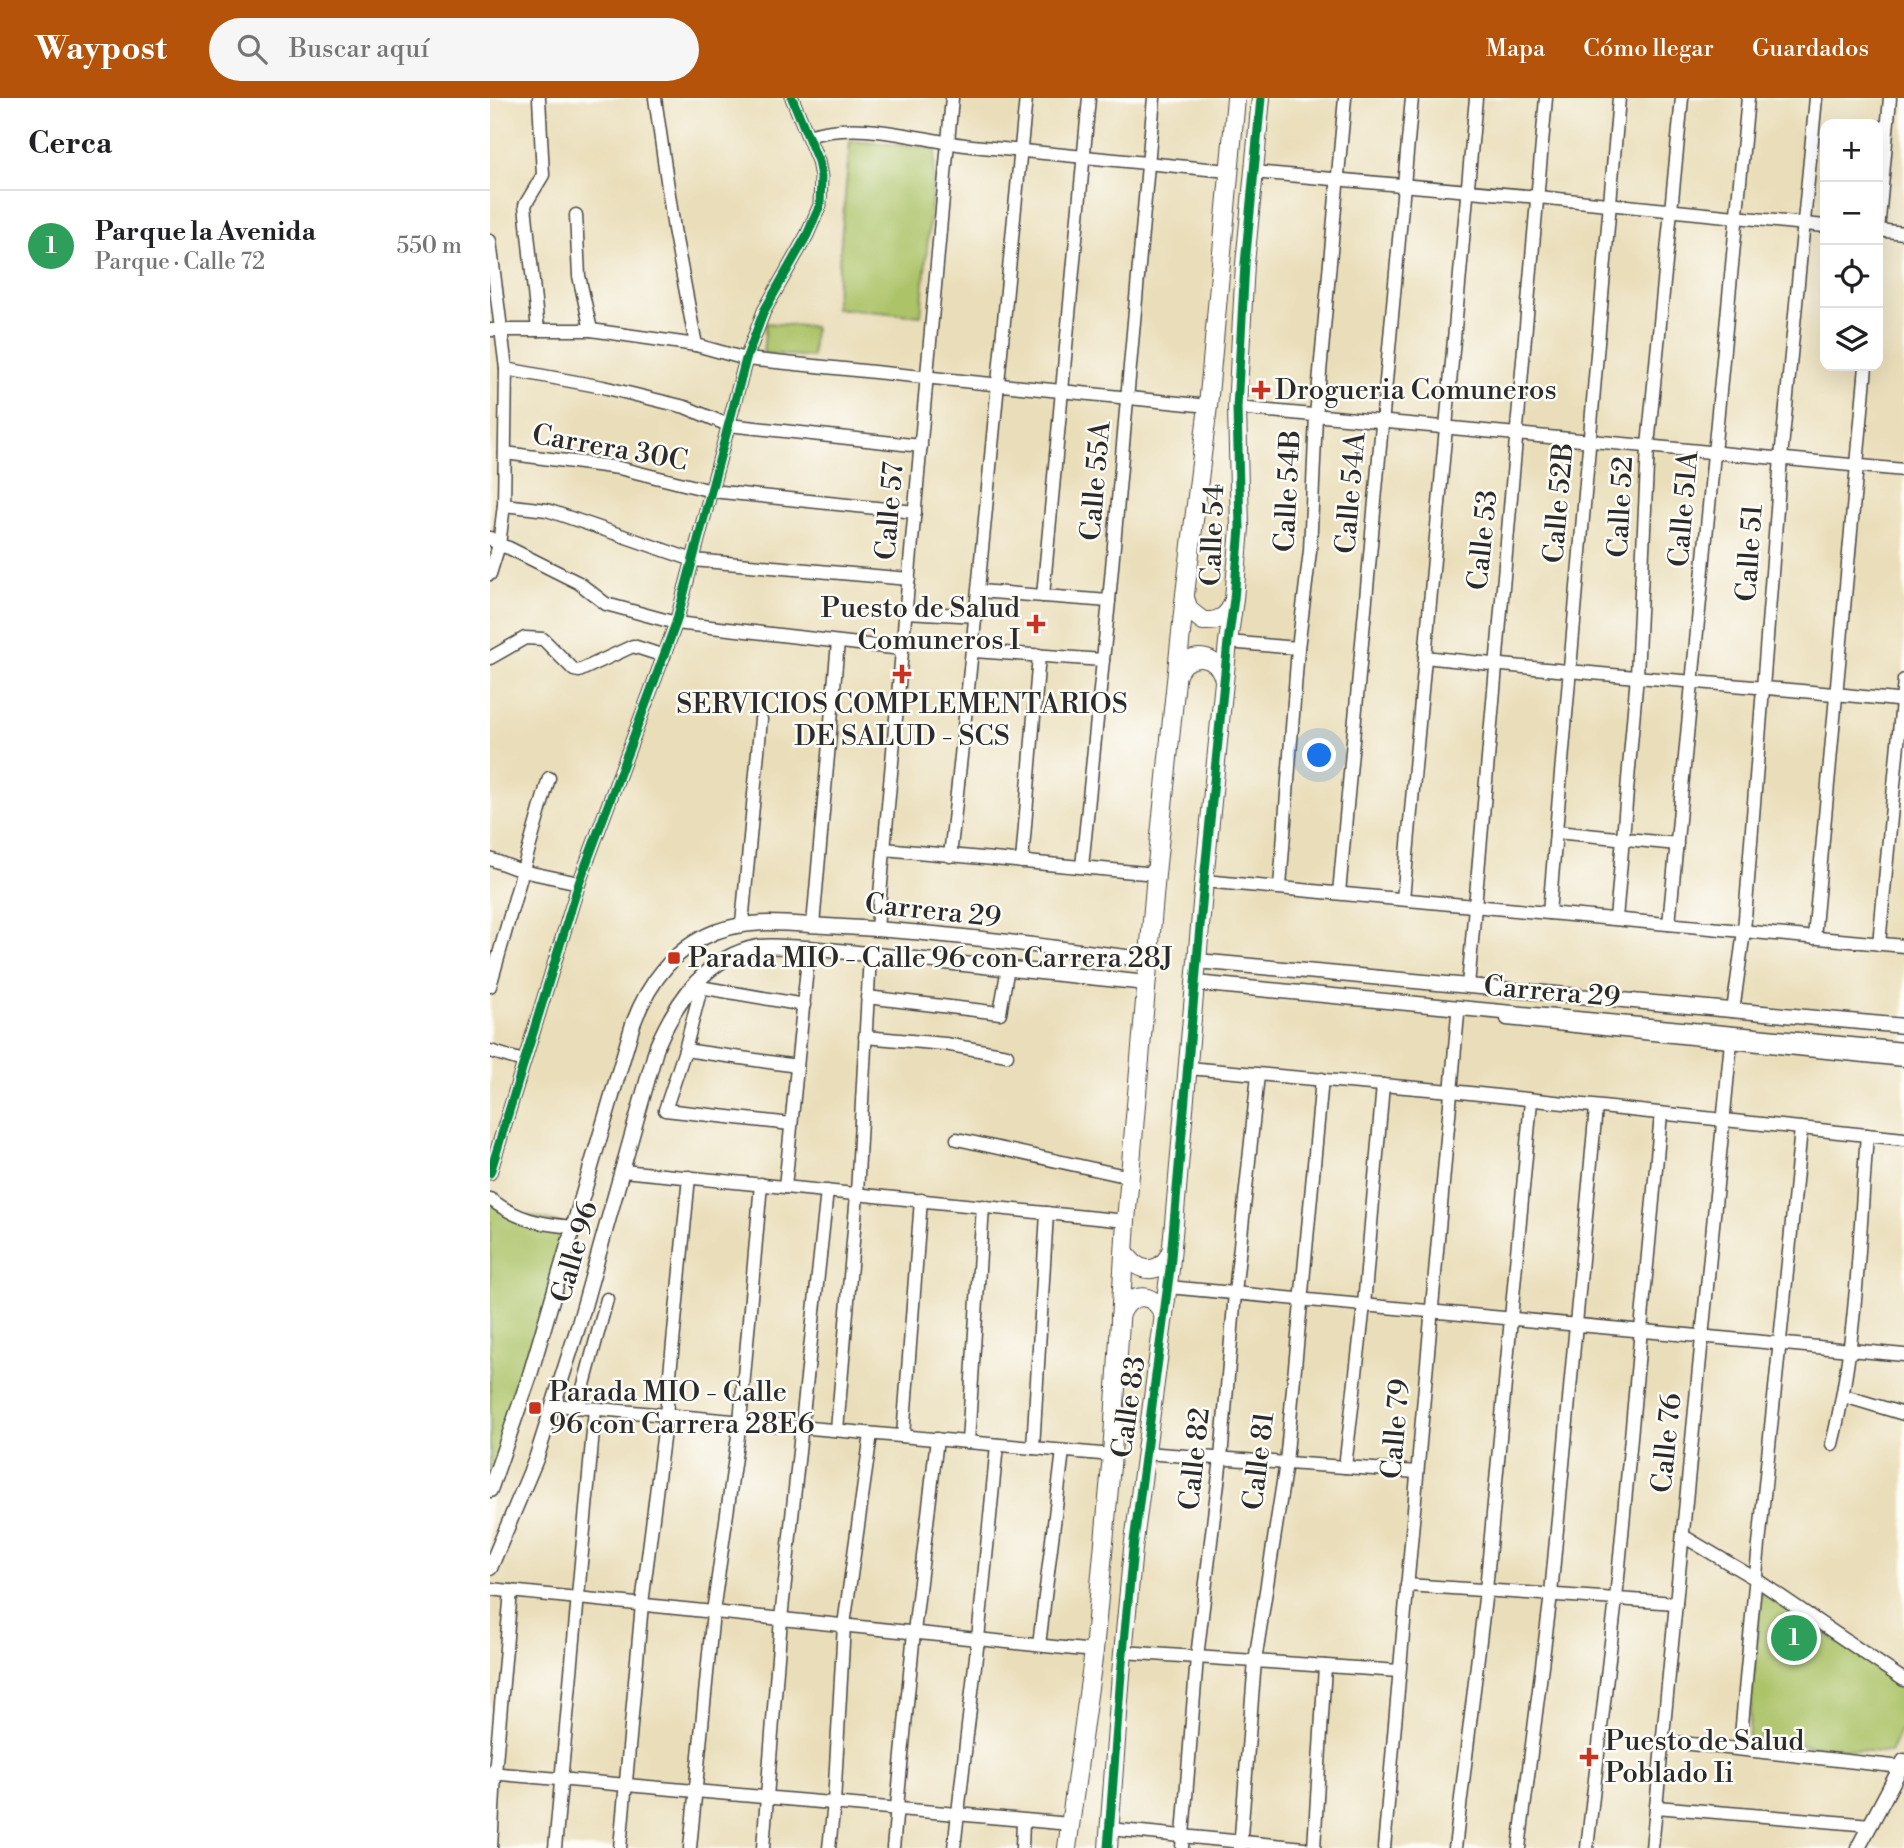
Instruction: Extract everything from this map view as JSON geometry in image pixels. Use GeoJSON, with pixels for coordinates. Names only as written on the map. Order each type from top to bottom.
{"type":"FeatureCollection","features":[{"type":"Feature","properties":{"kind":"main road","name":"Calle 54"},"geometry":{"type":"LineString","coordinates":[[1148,972],[1185,594],[1208,406],[1236,98]]}},
{"type":"Feature","properties":{"kind":"main road","name":"Calle 54"},"geometry":{"type":"LineString","coordinates":[[1196,972],[1240,528],[1237,408],[1245,264],[1261,98]]}},
{"type":"Feature","properties":{"kind":"main road"},"geometry":{"type":"LineString","coordinates":[[1185,594],[1189,610],[1203,621],[1220,619],[1227,614],[1234,599]]}},
{"type":"Feature","properties":{"kind":"main road"},"geometry":{"type":"LineString","coordinates":[[1177,675],[1181,666],[1198,657],[1216,663],[1222,670],[1224,679]]}},
{"type":"Feature","properties":{"kind":"main road","name":"Calle 83"},"geometry":{"type":"LineString","coordinates":[[1067,1848],[1094,1651],[1112,1455],[1126,1220],[1148,972]]}},
{"type":"Feature","properties":{"kind":"main road","name":"Calle 83"},"geometry":{"type":"LineString","coordinates":[[1108,1848],[1123,1652],[1144,1453],[1172,1250],[1196,972]]}},
{"type":"Feature","properties":{"kind":"main road"},"geometry":{"type":"LineString","coordinates":[[1125,1252],[1130,1262],[1139,1268],[1149,1269],[1160,1267],[1168,1260],[1172,1250]]}},
{"type":"Feature","properties":{"kind":"main road"},"geometry":{"type":"LineString","coordinates":[[1119,1317],[1122,1308],[1138,1297],[1156,1302],[1162,1309],[1164,1318]]}},
{"type":"Feature","properties":{"kind":"street"},"geometry":{"type":"LineString","coordinates":[[538,330],[525,205],[543,175],[539,98]]}},
{"type":"Feature","properties":{"kind":"street"},"geometry":{"type":"LineString","coordinates":[[655,98],[674,229],[696,345]]}},
{"type":"Feature","properties":{"kind":"street"},"geometry":{"type":"LineString","coordinates":[[490,1173],[579,883],[676,623],[746,359],[764,311],[807,235],[820,205],[821,177],[792,98]]}},
{"type":"Feature","properties":{"kind":"street","name":"Calle 57"},"geometry":{"type":"LineString","coordinates":[[877,928],[952,98]]}},
{"type":"Feature","properties":{"kind":"street"},"geometry":{"type":"LineString","coordinates":[[950,856],[978,615],[1026,98]]}},
{"type":"Feature","properties":{"kind":"street"},"geometry":{"type":"LineString","coordinates":[[1043,596],[1090,98]]}},
{"type":"Feature","properties":{"kind":"street","name":"Calle 55A"},"geometry":{"type":"LineString","coordinates":[[1082,867],[1110,601],[1154,98]]}},
{"type":"Feature","properties":{"kind":"street","name":"Calle 54B"},"geometry":{"type":"LineString","coordinates":[[1279,887],[1298,648],[1310,551],[1316,416],[1345,98]]}},
{"type":"Feature","properties":{"kind":"street","name":"Calle 54A"},"geometry":{"type":"LineString","coordinates":[[1339,893],[1412,98]]}},
{"type":"Feature","properties":{"kind":"street"},"geometry":{"type":"LineString","coordinates":[[1403,899],[1476,98]]}},
{"type":"Feature","properties":{"kind":"street","name":"Calle 53"},"geometry":{"type":"LineString","coordinates":[[1468,986],[1546,98]]}},
{"type":"Feature","properties":{"kind":"street","name":"Calle 52B"},"geometry":{"type":"LineString","coordinates":[[1549,913],[1619,98]]}},
{"type":"Feature","properties":{"kind":"street","name":"Calle 52"},"geometry":{"type":"LineString","coordinates":[[1616,919],[1637,676],[1648,446],[1682,98]]}},
{"type":"Feature","properties":{"kind":"street","name":"Calle 51A"},"geometry":{"type":"LineString","coordinates":[[1669,924],[1748,98]]}},
{"type":"Feature","properties":{"kind":"street","name":"Calle 51"},"geometry":{"type":"LineString","coordinates":[[1733,1011],[1744,931],[1781,458],[1816,98]]}},
{"type":"Feature","properties":{"kind":"street"},"geometry":{"type":"LineString","coordinates":[[1882,182],[1890,98]]}},
{"type":"Feature","properties":{"kind":"street"},"geometry":{"type":"LineString","coordinates":[[808,136],[846,128],[948,143],[1228,171]]}},
{"type":"Feature","properties":{"kind":"street"},"geometry":{"type":"LineString","coordinates":[[1253,172],[1820,226]]}},
{"type":"Feature","properties":{"kind":"street"},"geometry":{"type":"LineString","coordinates":[[576,215],[579,276],[591,330]]}},
{"type":"Feature","properties":{"kind":"street"},"geometry":{"type":"LineString","coordinates":[[1883,231],[1904,233]]}},
{"type":"Feature","properties":{"kind":"street"},"geometry":{"type":"LineString","coordinates":[[490,241],[496,330],[506,369],[504,505],[494,542],[490,575]]}},
{"type":"Feature","properties":{"kind":"street"},"geometry":{"type":"LineString","coordinates":[[496,330],[591,330],[696,345],[746,359],[1208,406]]}},
{"type":"Feature","properties":{"kind":"street"},"geometry":{"type":"LineString","coordinates":[[506,369],[603,387],[685,408],[728,425],[921,446]]}},
{"type":"Feature","properties":{"kind":"street"},"geometry":{"type":"LineString","coordinates":[[1814,938],[1866,371]]}},
{"type":"Feature","properties":{"kind":"street"},"geometry":{"type":"LineString","coordinates":[[1237,408],[1904,470]]}},
{"type":"Feature","properties":{"kind":"street","name":"Carrera 30C"},"geometry":{"type":"LineString","coordinates":[[505,453],[619,468],[712,491],[915,512]]}},
{"type":"Feature","properties":{"kind":"street"},"geometry":{"type":"LineString","coordinates":[[504,505],[547,510],[693,560],[909,579]]}},
{"type":"Feature","properties":{"kind":"street"},"geometry":{"type":"LineString","coordinates":[[494,542],[579,583],[606,604],[676,623],[902,649]]}},
{"type":"Feature","properties":{"kind":"street"},"geometry":{"type":"LineString","coordinates":[[979,591],[1110,601]]}},
{"type":"Feature","properties":{"kind":"street"},"geometry":{"type":"LineString","coordinates":[[906,612],[978,615]]}},
{"type":"Feature","properties":{"kind":"street"},"geometry":{"type":"LineString","coordinates":[[490,658],[525,638],[543,639],[574,670],[579,671],[633,646],[664,656]]}},
{"type":"Feature","properties":{"kind":"street"},"geometry":{"type":"LineString","coordinates":[[814,925],[838,642]]}},
{"type":"Feature","properties":{"kind":"street"},"geometry":{"type":"LineString","coordinates":[[1228,642],[1298,648]]}},
{"type":"Feature","properties":{"kind":"street"},"geometry":{"type":"LineString","coordinates":[[974,651],[1103,660]]}},
{"type":"Feature","properties":{"kind":"street"},"geometry":{"type":"LineString","coordinates":[[1022,862],[1039,655]]}},
{"type":"Feature","properties":{"kind":"street"},"geometry":{"type":"LineString","coordinates":[[1425,657],[1903,701]]}},
{"type":"Feature","properties":{"kind":"street"},"geometry":{"type":"LineString","coordinates":[[1879,944],[1904,680]]}},
{"type":"Feature","properties":{"kind":"street"},"geometry":{"type":"LineString","coordinates":[[742,924],[761,719]]}},
{"type":"Feature","properties":{"kind":"street"},"geometry":{"type":"LineString","coordinates":[[490,986],[549,778]]}},
{"type":"Feature","properties":{"kind":"street"},"geometry":{"type":"LineString","coordinates":[[1556,832],[1677,844]]}},
{"type":"Feature","properties":{"kind":"street"},"geometry":{"type":"LineString","coordinates":[[884,849],[1156,874]]}},
{"type":"Feature","properties":{"kind":"street"},"geometry":{"type":"LineString","coordinates":[[490,859],[522,871],[579,883]]}},
{"type":"Feature","properties":{"kind":"street"},"geometry":{"type":"LineString","coordinates":[[1204,881],[1904,946]]}},
{"type":"Feature","properties":{"kind":"street","name":"Carrera 29"},"geometry":{"type":"LineString","coordinates":[[713,933],[742,924],[772,922],[877,928],[1148,972]]}},
{"type":"Feature","properties":{"kind":"street","name":"Calle 96"},"geometry":{"type":"LineString","coordinates":[[490,1490],[529,1378],[632,1024],[653,981],[690,945],[713,933]]}},
{"type":"Feature","properties":{"kind":"street","name":"Carrera 29"},"geometry":{"type":"LineString","coordinates":[[720,962],[743,951],[762,947],[809,948],[1008,967],[1148,972]]}},
{"type":"Feature","properties":{"kind":"street"},"geometry":{"type":"LineString","coordinates":[[785,1186],[809,948]]}},
{"type":"Feature","properties":{"kind":"street"},"geometry":{"type":"LineString","coordinates":[[837,1430],[857,1194],[870,955]]}},
{"type":"Feature","properties":{"kind":"street","name":"Calle 96"},"geometry":{"type":"LineString","coordinates":[[490,1568],[536,1459],[554,1405],[657,1045],[677,1004],[720,962]]}},
{"type":"Feature","properties":{"kind":"street"},"geometry":{"type":"LineString","coordinates":[[867,997],[1000,1013],[1008,967]]}},
{"type":"Feature","properties":{"kind":"street","name":"Carrera 29"},"geometry":{"type":"LineString","coordinates":[[1196,972],[1468,986],[1904,1026]]}},
{"type":"Feature","properties":{"kind":"street","name":"Carrera 29"},"geometry":{"type":"LineString","coordinates":[[1196,972],[1904,1050]]}},
{"type":"Feature","properties":{"kind":"street"},"geometry":{"type":"LineString","coordinates":[[791,1124],[665,1110],[685,1050],[696,987],[804,1004]]}},
{"type":"Feature","properties":{"kind":"street"},"geometry":{"type":"LineString","coordinates":[[1194,1002],[1209,990],[1217,990],[1904,1060]]}},
{"type":"Feature","properties":{"kind":"street","name":"Calle 79"},"geometry":{"type":"LineString","coordinates":[[1384,1848],[1458,1014]]}},
{"type":"Feature","properties":{"kind":"street"},"geometry":{"type":"LineString","coordinates":[[865,1037],[945,1044],[1007,1055]]}},
{"type":"Feature","properties":{"kind":"street","name":"Calle 76"},"geometry":{"type":"LineString","coordinates":[[1652,1848],[1731,1042]]}},
{"type":"Feature","properties":{"kind":"street"},"geometry":{"type":"LineString","coordinates":[[685,1050],[797,1066]]}},
{"type":"Feature","properties":{"kind":"street"},"geometry":{"type":"LineString","coordinates":[[490,1051],[523,1061]]}},
{"type":"Feature","properties":{"kind":"street"},"geometry":{"type":"LineString","coordinates":[[1188,1068],[1451,1091],[1904,1139]]}},
{"type":"Feature","properties":{"kind":"street","name":"Calle 82"},"geometry":{"type":"LineString","coordinates":[[1182,1842],[1197,1657],[1221,1458],[1258,1075]]}},
{"type":"Feature","properties":{"kind":"street","name":"Calle 81"},"geometry":{"type":"LineString","coordinates":[[1240,1845],[1255,1661],[1286,1463],[1322,1079]]}},
{"type":"Feature","properties":{"kind":"street"},"geometry":{"type":"LineString","coordinates":[[1346,1467],[1384,1085]]}},
{"type":"Feature","properties":{"kind":"street"},"geometry":{"type":"LineString","coordinates":[[1455,1848],[1486,1590],[1531,1101]]}},
{"type":"Feature","properties":{"kind":"street"},"geometry":{"type":"LineString","coordinates":[[1519,1848],[1551,1594],[1597,1108]]}},
{"type":"Feature","properties":{"kind":"street"},"geometry":{"type":"LineString","coordinates":[[1587,1848],[1616,1599],[1661,1114]]}},
{"type":"Feature","properties":{"kind":"street"},"geometry":{"type":"LineString","coordinates":[[1740,1749],[1754,1578],[1782,1343],[1801,1128]]}},
{"type":"Feature","properties":{"kind":"street"},"geometry":{"type":"LineString","coordinates":[[1832,1444],[1844,1396],[1867,1135]]}},
{"type":"Feature","properties":{"kind":"street"},"geometry":{"type":"LineString","coordinates":[[957,1139],[1130,1177]]}},
{"type":"Feature","properties":{"kind":"street"},"geometry":{"type":"LineString","coordinates":[[623,1171],[1126,1220]]}},
{"type":"Feature","properties":{"kind":"street"},"geometry":{"type":"LineString","coordinates":[[620,1848],[642,1604],[666,1415],[689,1177]]}},
{"type":"Feature","properties":{"kind":"street"},"geometry":{"type":"LineString","coordinates":[[690,1848],[713,1612],[740,1422],[761,1184]]}},
{"type":"Feature","properties":{"kind":"street"},"geometry":{"type":"LineString","coordinates":[[763,1848],[781,1619],[827,1191]]}},
{"type":"Feature","properties":{"kind":"street"},"geometry":{"type":"LineString","coordinates":[[490,1199],[505,1210],[540,1224],[573,1227]]}},
{"type":"Feature","properties":{"kind":"street"},"geometry":{"type":"LineString","coordinates":[[903,1436],[921,1200]]}},
{"type":"Feature","properties":{"kind":"street"},"geometry":{"type":"LineString","coordinates":[[968,1442],[983,1206]]}},
{"type":"Feature","properties":{"kind":"street"},"geometry":{"type":"LineString","coordinates":[[1033,1448],[1047,1213]]}},
{"type":"Feature","properties":{"kind":"street"},"geometry":{"type":"LineString","coordinates":[[1168,1287],[1904,1355]]}},
{"type":"Feature","properties":{"kind":"street"},"geometry":{"type":"LineString","coordinates":[[578,1407],[607,1299]]}},
{"type":"Feature","properties":{"kind":"street"},"geometry":{"type":"LineString","coordinates":[[1844,1396],[1904,1414]]}},
{"type":"Feature","properties":{"kind":"street"},"geometry":{"type":"LineString","coordinates":[[554,1405],[1112,1455]]}},
{"type":"Feature","properties":{"kind":"street"},"geometry":{"type":"LineString","coordinates":[[555,1848],[595,1409]]}},
{"type":"Feature","properties":{"kind":"street"},"geometry":{"type":"LineString","coordinates":[[829,1848],[845,1625],[871,1434]]}},
{"type":"Feature","properties":{"kind":"street"},"geometry":{"type":"LineString","coordinates":[[893,1848],[914,1632],[937,1439]]}},
{"type":"Feature","properties":{"kind":"street"},"geometry":{"type":"LineString","coordinates":[[954,1848],[997,1445]]}},
{"type":"Feature","properties":{"kind":"street"},"geometry":{"type":"LineString","coordinates":[[1039,1645],[1063,1451]]}},
{"type":"Feature","properties":{"kind":"street"},"geometry":{"type":"LineString","coordinates":[[1144,1453],[1417,1472]]}},
{"type":"Feature","properties":{"kind":"street"},"geometry":{"type":"LineString","coordinates":[[1683,1536],[1754,1578],[1904,1681]]}},
{"type":"Feature","properties":{"kind":"street"},"geometry":{"type":"LineString","coordinates":[[1407,1585],[1676,1603]]}},
{"type":"Feature","properties":{"kind":"street"},"geometry":{"type":"LineString","coordinates":[[490,1589],[1094,1651]]}},
{"type":"Feature","properties":{"kind":"street"},"geometry":{"type":"LineString","coordinates":[[491,1848],[492,1773],[512,1591]]}},
{"type":"Feature","properties":{"kind":"street"},"geometry":{"type":"LineString","coordinates":[[1123,1652],[1399,1671]]}},
{"type":"Feature","properties":{"kind":"street"},"geometry":{"type":"LineString","coordinates":[[1314,1848],[1325,1666]]}},
{"type":"Feature","properties":{"kind":"street"},"geometry":{"type":"LineString","coordinates":[[1663,1741],[1903,1764],[1858,1848]]}},
{"type":"Feature","properties":{"kind":"street"},"geometry":{"type":"LineString","coordinates":[[492,1773],[1070,1824]]}},
{"type":"Feature","properties":{"kind":"street"},"geometry":{"type":"LineString","coordinates":[[1656,1807],[1871,1825]]}},
{"type":"Feature","properties":{"kind":"street"},"geometry":{"type":"LineString","coordinates":[[1021,1848],[1023,1821]]}},
{"type":"Feature","properties":{"kind":"street"},"geometry":{"type":"LineString","coordinates":[[1110,1829],[1182,1842],[1304,1848]]}},
{"type":"Feature","properties":{"kind":"green space"},"geometry":{"type":"Polygon","coordinates":[[[850,141],[936,148],[921,316],[835,308],[850,141]]]}},
{"type":"Feature","properties":{"kind":"green space"},"geometry":{"type":"Polygon","coordinates":[[[766,323],[814,327],[812,357],[763,353],[766,323]]]}},
{"type":"Feature","properties":{"kind":"green space"},"geometry":{"type":"Polygon","coordinates":[[[490,1199],[505,1210],[573,1227],[490,1490],[490,1199]]]}},
{"type":"Feature","properties":{"kind":"green space"},"geometry":{"type":"Polygon","coordinates":[[[1761,1592],[1904,1685],[1904,1721],[1890,1753],[1748,1740],[1761,1592]]]}},
{"type":"Feature","properties":{"kind":"cycle path"},"geometry":{"type":"LineString","coordinates":[[490,1173],[579,883],[676,623],[746,359],[764,311],[807,235],[820,205],[821,177],[818,161],[792,98]]}},
{"type":"Feature","properties":{"kind":"cycle path"},"geometry":{"type":"LineString","coordinates":[[1108,1848],[1133,1549],[1170,1269],[1204,881],[1234,599],[1240,528],[1237,408],[1245,264],[1261,98]]}},
{"type":"Feature","properties":{"kind":"place","name":"Drogueria Comuneros"},"geometry":{"type":"Point","coordinates":[1261,390]}},
{"type":"Feature","properties":{"kind":"place","name":"Puesto de Salud Comuneros I"},"geometry":{"type":"Point","coordinates":[1036,624]}},
{"type":"Feature","properties":{"kind":"place","name":"SERVICIOS COMPLEMENTARIOS DE SALUD - SCS"},"geometry":{"type":"Point","coordinates":[902,674]}},
{"type":"Feature","properties":{"kind":"place","name":"Parada MIO - Calle 96 con Carrera 28J"},"geometry":{"type":"Point","coordinates":[674,958]}},
{"type":"Feature","properties":{"kind":"place","name":"Parada MIO - Calle 96 con Carrera 28E6"},"geometry":{"type":"Point","coordinates":[535,1408]}},
{"type":"Feature","properties":{"kind":"place","name":"Parque la Avenida"},"geometry":{"type":"Point","coordinates":[1794,1638]}},
{"type":"Feature","properties":{"kind":"place","name":"Puesto de Salud Poblado Ii"},"geometry":{"type":"Point","coordinates":[1589,1757]}}]}
